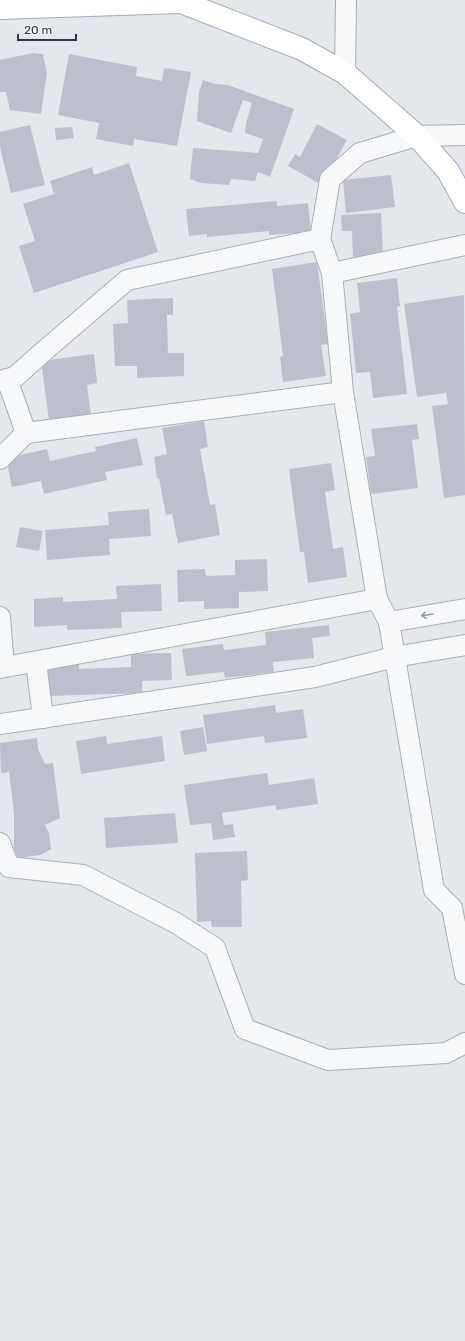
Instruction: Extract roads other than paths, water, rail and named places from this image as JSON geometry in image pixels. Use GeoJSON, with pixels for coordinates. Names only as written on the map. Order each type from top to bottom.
{"type":"FeatureCollection","features":[{"type":"Feature","properties":{"kind":"main road"},"geometry":{"type":"LineString","coordinates":[[0,8],[178,1],[302,49],[345,73],[418,136],[448,171],[465,202]]}},
{"type":"Feature","properties":{"kind":"street"},"geometry":{"type":"LineString","coordinates":[[345,73],[346,0]]}},
{"type":"Feature","properties":{"kind":"street"},"geometry":{"type":"LineString","coordinates":[[465,135],[418,136],[360,152],[330,179],[320,239],[332,273],[343,392],[376,599],[389,622],[434,890],[452,908],[465,974]]}},
{"type":"Feature","properties":{"kind":"street"},"geometry":{"type":"LineString","coordinates":[[26,433],[4,380],[15,377],[128,280],[320,239]]}},
{"type":"Feature","properties":{"kind":"street"},"geometry":{"type":"LineString","coordinates":[[332,273],[465,245]]}},
{"type":"Feature","properties":{"kind":"street"},"geometry":{"type":"LineString","coordinates":[[0,459],[26,433],[343,392]]}},
{"type":"Feature","properties":{"kind":"street"},"geometry":{"type":"LineString","coordinates":[[0,617],[2,668],[376,599]]}},
{"type":"Feature","properties":{"kind":"street"},"geometry":{"type":"LineString","coordinates":[[389,622],[465,609]]}},
{"type":"Feature","properties":{"kind":"street"},"geometry":{"type":"LineString","coordinates":[[0,724],[315,677],[394,657],[465,645]]}},
{"type":"Feature","properties":{"kind":"street"},"geometry":{"type":"LineString","coordinates":[[36,662],[44,718]]}},
{"type":"Feature","properties":{"kind":"street"},"geometry":{"type":"LineString","coordinates":[[0,843],[9,867],[82,875],[176,923],[215,948],[245,1030],[328,1060],[446,1053],[465,1043]]}}]}
